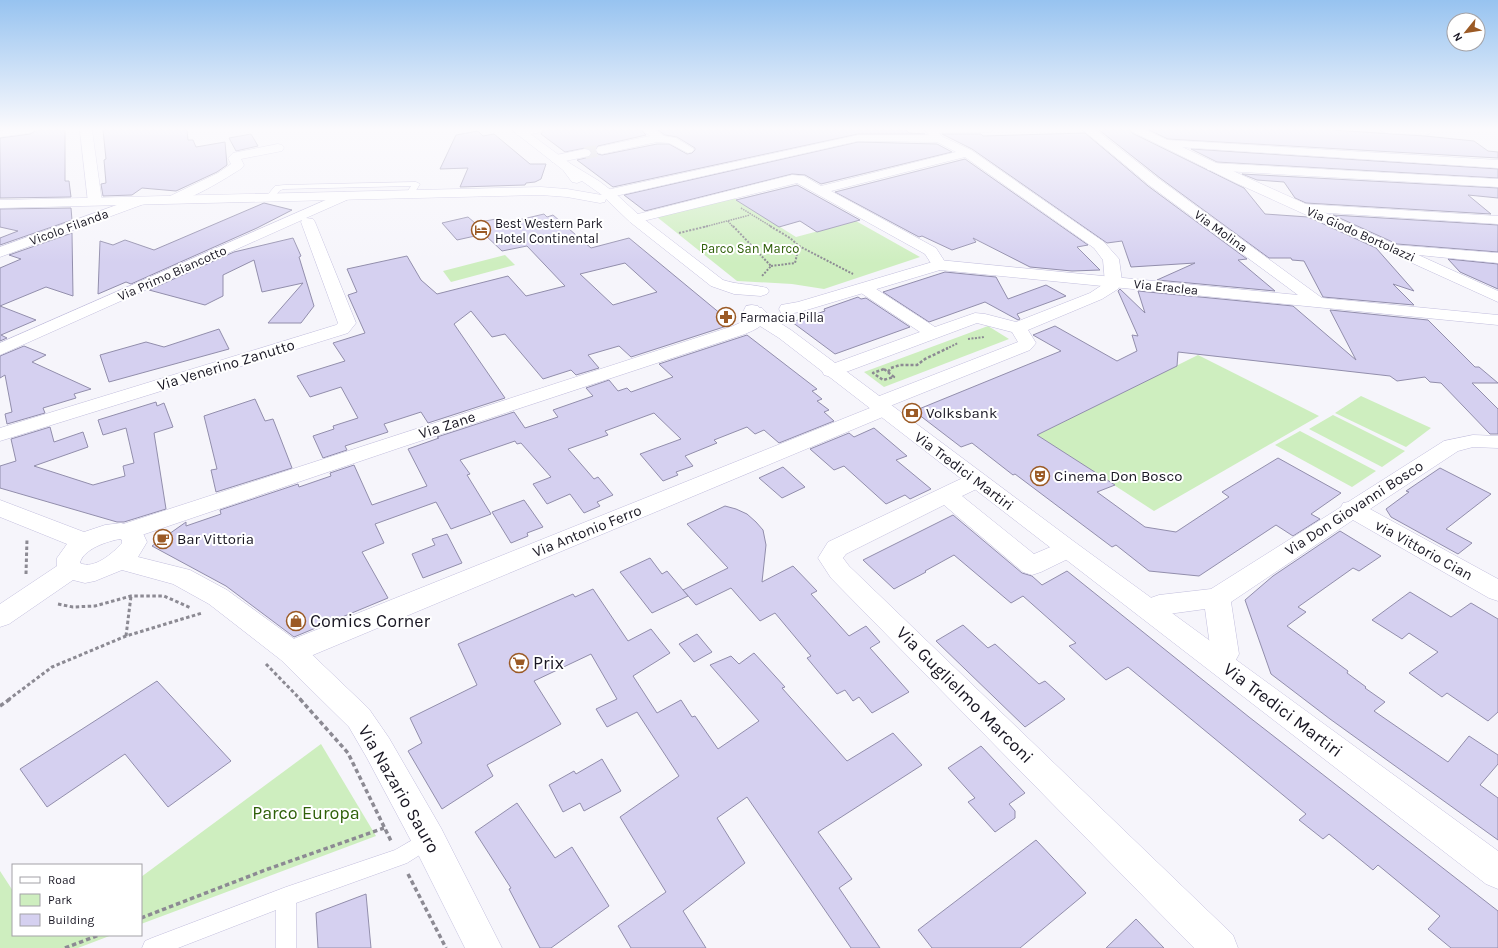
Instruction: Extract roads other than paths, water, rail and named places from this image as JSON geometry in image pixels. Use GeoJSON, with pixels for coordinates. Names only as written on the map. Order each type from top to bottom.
{"type":"FeatureCollection","features":[{"type":"Feature","properties":{"kind":"street"},"geometry":{"type":"LineString","coordinates":[[92,174],[95,202]]}},
{"type":"Feature","properties":{"kind":"street"},"geometry":{"type":"LineString","coordinates":[[173,200],[225,174]]}},
{"type":"Feature","properties":{"kind":"street"},"geometry":{"type":"LineString","coordinates":[[576,174],[595,190]]}},
{"type":"Feature","properties":{"kind":"street"},"geometry":{"type":"LineString","coordinates":[[541,191],[567,193],[595,190],[687,174]]}},
{"type":"Feature","properties":{"kind":"street"},"geometry":{"type":"LineString","coordinates":[[703,174],[729,196]]}},
{"type":"Feature","properties":{"kind":"street"},"geometry":{"type":"LineString","coordinates":[[819,190],[882,174]]}},
{"type":"Feature","properties":{"kind":"street"},"geometry":{"type":"LineString","coordinates":[[831,370],[975,318],[982,317],[1006,326],[1018,328],[1096,296],[1112,286],[1114,282],[1111,258],[1099,245],[997,174]]}},
{"type":"Feature","properties":{"kind":"street","name":"Via Molina"},"geometry":{"type":"LineString","coordinates":[[1144,174],[1317,301]]}},
{"type":"Feature","properties":{"kind":"street","name":"Via Giodo Bortolazzi"},"geometry":{"type":"LineString","coordinates":[[1228,174],[1498,297]]}},
{"type":"Feature","properties":{"kind":"street"},"geometry":{"type":"LineString","coordinates":[[1341,174],[1498,183]]}},
{"type":"Feature","properties":{"kind":"street"},"geometry":{"type":"LineString","coordinates":[[635,219],[792,179],[799,179],[931,251],[939,265]]}},
{"type":"Feature","properties":{"kind":"street"},"geometry":{"type":"LineString","coordinates":[[0,204],[595,190]]}},
{"type":"Feature","properties":{"kind":"street","name":"Via Tredici Martiri"},"geometry":{"type":"LineString","coordinates":[[595,190],[614,204],[622,206],[635,219],[717,283],[724,292],[751,308],[766,322],[783,306]]}},
{"type":"Feature","properties":{"kind":"street","name":"Via Tredici Martiri"},"geometry":{"type":"LineString","coordinates":[[595,190],[619,212],[635,219]]}},
{"type":"Feature","properties":{"kind":"street"},"geometry":{"type":"LineString","coordinates":[[286,223],[308,222],[314,216],[344,196]]}},
{"type":"Feature","properties":{"kind":"street","name":"Via Primo Biancotto"},"geometry":{"type":"LineString","coordinates":[[0,350],[344,196]]}},
{"type":"Feature","properties":{"kind":"street","name":"Vicolo Filanda"},"geometry":{"type":"LineString","coordinates":[[0,252],[139,201]]}},
{"type":"Feature","properties":{"kind":"street"},"geometry":{"type":"LineString","coordinates":[[1303,208],[1498,220]]}},
{"type":"Feature","properties":{"kind":"street","name":"Via Venerino Zanutto"},"geometry":{"type":"LineString","coordinates":[[0,435],[342,329],[347,322],[308,222]]}},
{"type":"Feature","properties":{"kind":"street"},"geometry":{"type":"LineString","coordinates":[[1394,249],[1498,258]]}},
{"type":"Feature","properties":{"kind":"street","name":"Via Eraclea"},"geometry":{"type":"LineString","coordinates":[[783,306],[800,307],[838,295],[861,282],[939,265],[1498,320]]}},
{"type":"Feature","properties":{"kind":"street"},"geometry":{"type":"LineString","coordinates":[[861,282],[934,334]]}},
{"type":"Feature","properties":{"kind":"street","name":"Via Tredici Martiri"},"geometry":{"type":"LineString","coordinates":[[717,283],[734,289],[759,286],[783,306],[831,370],[1498,872]]}},
{"type":"Feature","properties":{"kind":"street"},"geometry":{"type":"LineString","coordinates":[[759,286],[748,296],[751,308],[769,313],[783,306]]}},
{"type":"Feature","properties":{"kind":"street","name":"Via Zane"},"geometry":{"type":"LineString","coordinates":[[125,532],[739,330],[755,323],[755,316],[751,308]]}},
{"type":"Feature","properties":{"kind":"street","name":"Via Antonio Ferro"},"geometry":{"type":"LineString","coordinates":[[291,652],[1024,346],[1026,343],[1018,328]]}},
{"type":"Feature","properties":{"kind":"street","name":"Via Don Giovanni Bosco"},"geometry":{"type":"LineString","coordinates":[[1148,609],[1158,605],[1217,598],[1351,509],[1451,446],[1473,441],[1498,442]]}},
{"type":"Feature","properties":{"kind":"street","name":"Via Guglielmo Marconi"},"geometry":{"type":"LineString","coordinates":[[977,480],[837,548],[830,558],[840,572],[1220,948]]}},
{"type":"Feature","properties":{"kind":"street","name":"Via Tredici Martiri"},"geometry":{"type":"LineString","coordinates":[[946,495],[1032,566],[1067,549]]}},
{"type":"Feature","properties":{"kind":"street"},"geometry":{"type":"LineString","coordinates":[[0,508],[85,542]]}},
{"type":"Feature","properties":{"kind":"street","name":"via Vittorio Cian"},"geometry":{"type":"LineString","coordinates":[[1351,509],[1498,591]]}},
{"type":"Feature","properties":{"kind":"street"},"geometry":{"type":"LineString","coordinates":[[125,532],[133,535],[135,542],[132,550],[120,561],[95,572],[81,572],[71,569],[68,562],[69,558],[73,552],[85,542],[105,533],[125,532]]}},
{"type":"Feature","properties":{"kind":"street","name":"Via Nazario Sauro"},"geometry":{"type":"LineString","coordinates":[[120,561],[181,577],[197,584],[218,597],[291,652],[359,718],[378,748],[429,840],[484,948]]}},
{"type":"Feature","properties":{"kind":"street"},"geometry":{"type":"LineString","coordinates":[[0,618],[71,569]]}},
{"type":"Feature","properties":{"kind":"street"},"geometry":{"type":"LineString","coordinates":[[1217,598],[1225,654],[1220,663]]}},
{"type":"Feature","properties":{"kind":"lane"},"geometry":{"type":"LineString","coordinates":[[269,198],[278,188],[284,187],[416,184],[409,194]]}},
{"type":"Feature","properties":{"kind":"lane"},"geometry":{"type":"LineString","coordinates":[[152,948],[286,897],[400,857],[429,840]]}},
{"type":"Feature","properties":{"kind":"lane"},"geometry":{"type":"LineString","coordinates":[[286,897],[286,948]]}},
{"type":"Feature","properties":{"kind":"place","name":"Best Western Park Hotel Continental"},"geometry":{"type":"Point","coordinates":[481,230]}},
{"type":"Feature","properties":{"kind":"place","name":"Farmacia Pilla"},"geometry":{"type":"Point","coordinates":[726,317]}},
{"type":"Feature","properties":{"kind":"place","name":"Volksbank"},"geometry":{"type":"Point","coordinates":[912,413]}},
{"type":"Feature","properties":{"kind":"place","name":"Cinema Don Bosco"},"geometry":{"type":"Point","coordinates":[1040,476]}},
{"type":"Feature","properties":{"kind":"place","name":"Bar Vittoria"},"geometry":{"type":"Point","coordinates":[163,539]}},
{"type":"Feature","properties":{"kind":"place","name":"Comics Corner"},"geometry":{"type":"Point","coordinates":[296,621]}},
{"type":"Feature","properties":{"kind":"place","name":"Prix"},"geometry":{"type":"Point","coordinates":[519,663]}},
{"type":"Feature","properties":{"kind":"park label","name":"Parco San Marco"},"geometry":{"type":"Point","coordinates":[750,248]}},
{"type":"Feature","properties":{"kind":"park label","name":"Parco Europa"},"geometry":{"type":"Point","coordinates":[306,813]}}]}
